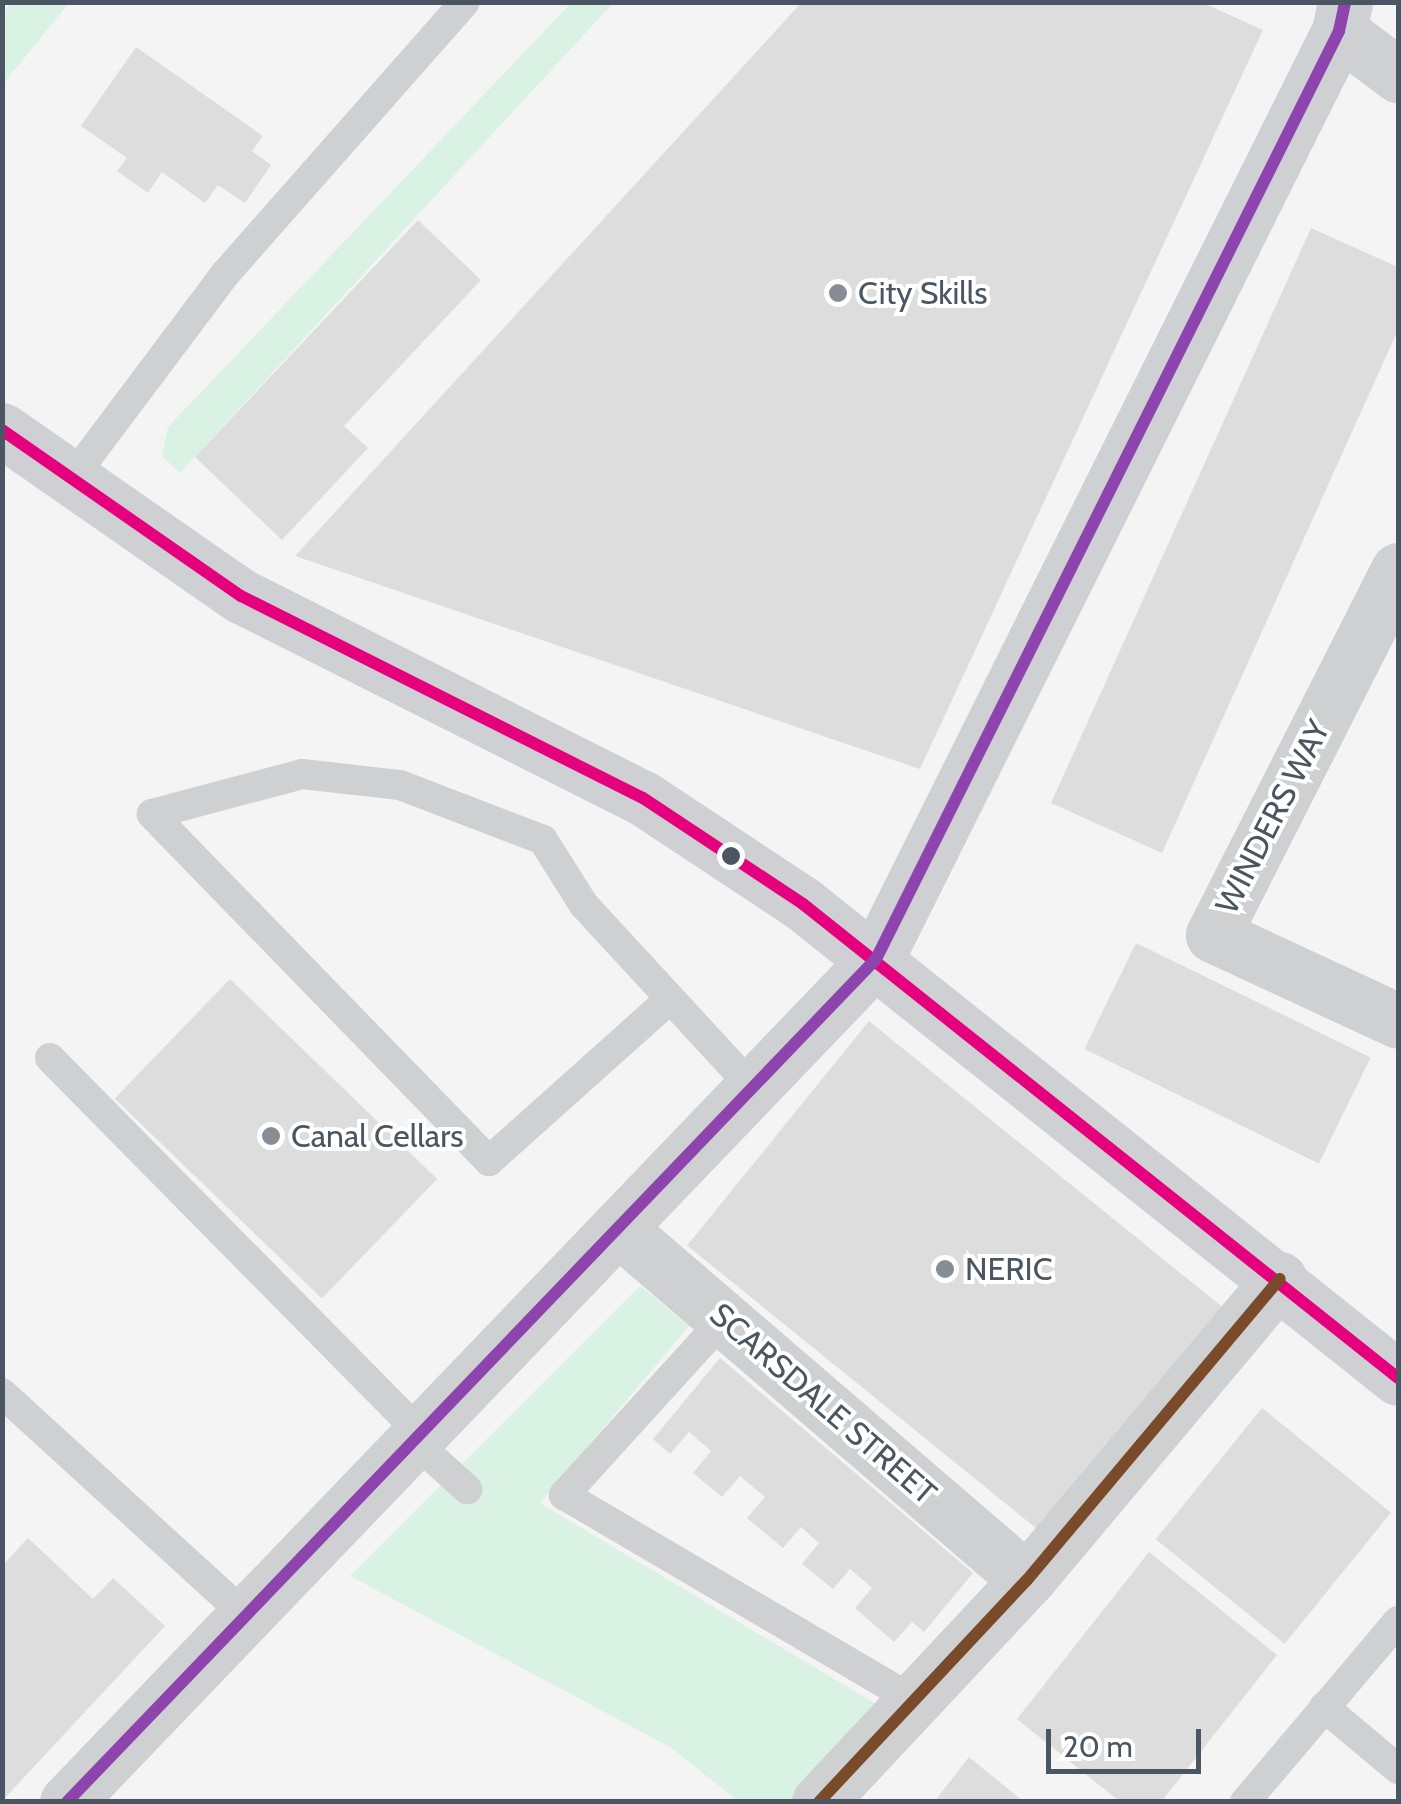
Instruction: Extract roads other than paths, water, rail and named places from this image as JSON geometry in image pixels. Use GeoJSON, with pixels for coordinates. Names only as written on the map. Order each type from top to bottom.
{"type":"FeatureCollection","features":[{"type":"Feature","properties":{"kind":"main road"},"geometry":{"type":"LineString","coordinates":[[876,959],[1342,17]]}},
{"type":"Feature","properties":{"kind":"main road"},"geometry":{"type":"LineString","coordinates":[[2,430],[90,497],[241,596],[643,798],[876,959],[1398,1378]]}},
{"type":"Feature","properties":{"kind":"street"},"geometry":{"type":"LineString","coordinates":[[1342,17],[1398,75]]}},
{"type":"Feature","properties":{"kind":"street","name":"WINDERS WAY"},"geometry":{"type":"LineString","coordinates":[[1398,570],[1213,935],[1398,1021]]}},
{"type":"Feature","properties":{"kind":"street"},"geometry":{"type":"LineString","coordinates":[[67,1802],[619,1229],[750,1085],[876,959]]}},
{"type":"Feature","properties":{"kind":"street","name":"SCARSDALE STREET"},"geometry":{"type":"LineString","coordinates":[[619,1229],[1027,1580]]}},
{"type":"Feature","properties":{"kind":"street"},"geometry":{"type":"LineString","coordinates":[[818,1802],[1027,1580],[1280,1280]]}},
{"type":"Feature","properties":{"kind":"lane"},"geometry":{"type":"LineString","coordinates":[[90,497],[226,273],[465,2]]}},
{"type":"Feature","properties":{"kind":"lane"},"geometry":{"type":"LineString","coordinates":[[670,999],[489,1161],[152,814],[302,774],[400,785],[490,816],[543,840],[584,906],[750,1085]]}},
{"type":"Feature","properties":{"kind":"lane"},"geometry":{"type":"LineString","coordinates":[[50,1058],[467,1490]]}},
{"type":"Feature","properties":{"kind":"lane"},"geometry":{"type":"LineString","coordinates":[[724,1319],[564,1495],[914,1700]]}},
{"type":"Feature","properties":{"kind":"lane"},"geometry":{"type":"LineString","coordinates":[[2,1393],[246,1616]]}},
{"type":"Feature","properties":{"kind":"lane"},"geometry":{"type":"LineString","coordinates":[[1245,1802],[1398,1621]]}},
{"type":"Feature","properties":{"kind":"lane"},"geometry":{"type":"LineString","coordinates":[[1324,1707],[1398,1769]]}},
{"type":"Feature","properties":{"kind":"place","name":"City Skills"},"geometry":{"type":"Point","coordinates":[838,293]}},
{"type":"Feature","properties":{"kind":"place","name":"Canal Cellars"},"geometry":{"type":"Point","coordinates":[271,1136]}},
{"type":"Feature","properties":{"kind":"place","name":"NERIC"},"geometry":{"type":"Point","coordinates":[945,1269]}}]}
